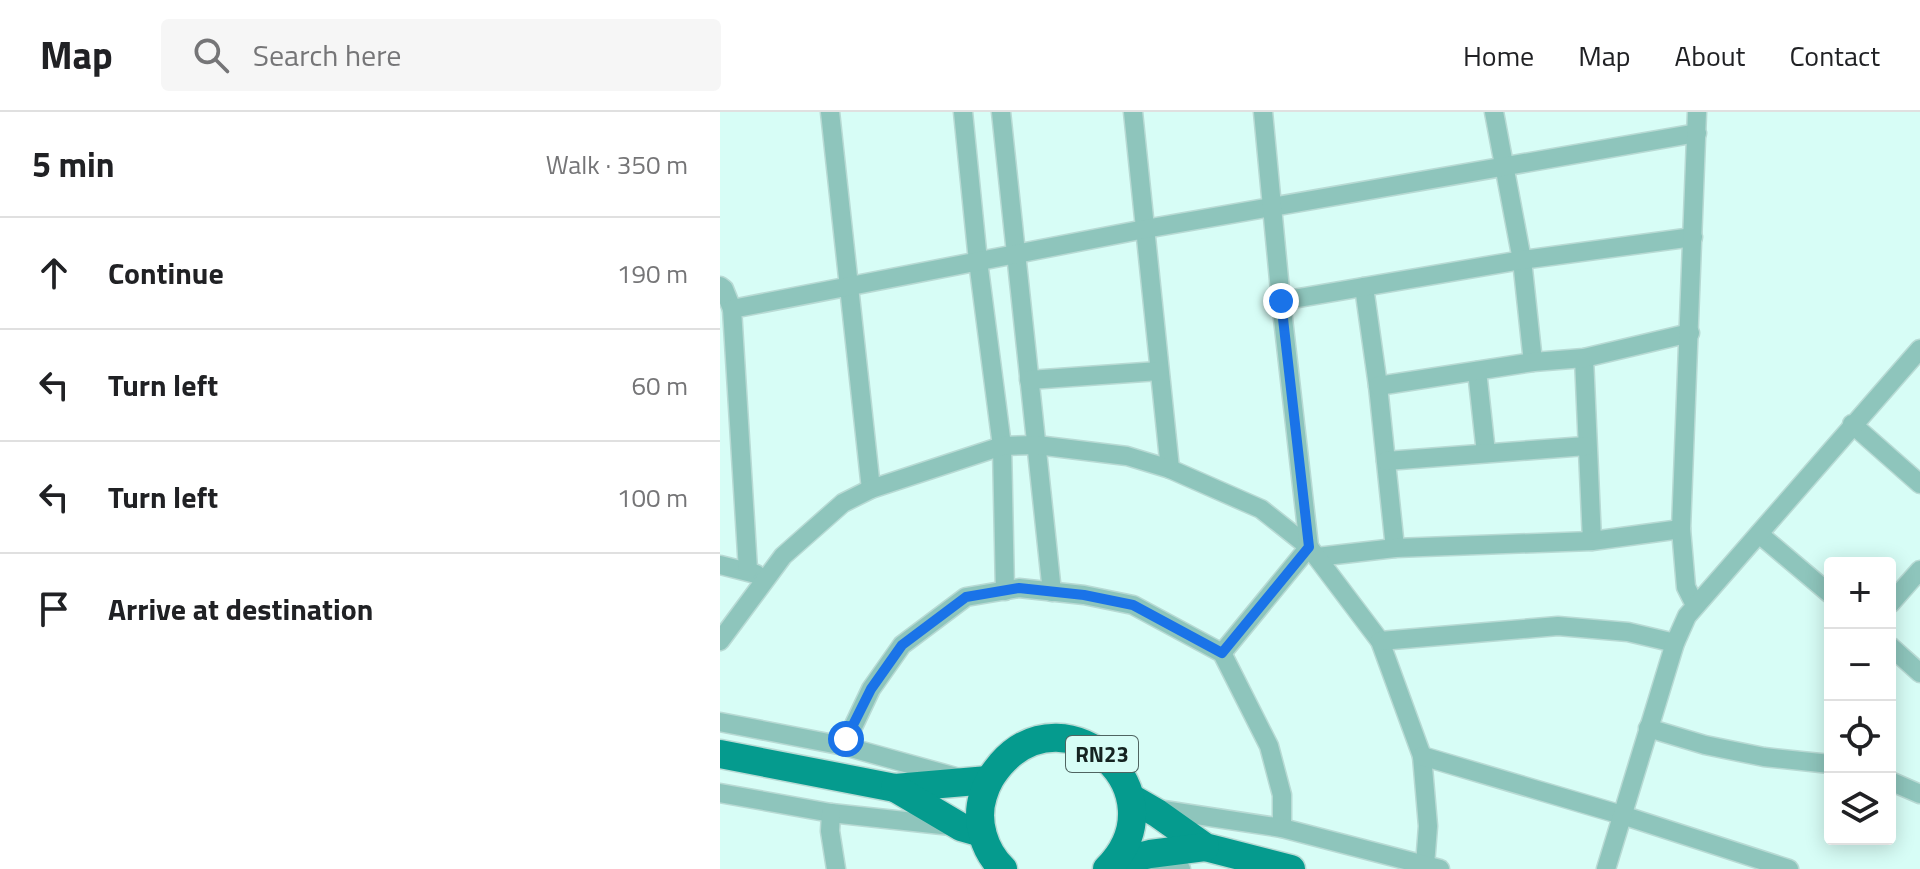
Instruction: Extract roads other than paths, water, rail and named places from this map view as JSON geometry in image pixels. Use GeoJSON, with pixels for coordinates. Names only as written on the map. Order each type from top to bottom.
{"type":"FeatureCollection","features":[{"type":"Feature","properties":{"kind":"main road","name":"RN23"},"geometry":{"type":"LineString","coordinates":[[977,780],[1013,751],[1037,740],[1064,738],[1086,744],[1109,758],[1140,803],[1205,847],[1291,869]]}},
{"type":"Feature","properties":{"kind":"main road"},"geometry":{"type":"LineString","coordinates":[[720,754],[895,788],[977,780],[980,805],[972,830]]}},
{"type":"Feature","properties":{"kind":"main road"},"geometry":{"type":"LineString","coordinates":[[895,788],[972,830],[1003,869]]}},
{"type":"Feature","properties":{"kind":"main road","name":"RN23"},"geometry":{"type":"LineString","coordinates":[[1140,803],[1120,863],[1205,847]]}},
{"type":"Feature","properties":{"kind":"street"},"geometry":{"type":"LineString","coordinates":[[830,112],[871,489]]}},
{"type":"Feature","properties":{"kind":"street"},"geometry":{"type":"LineString","coordinates":[[963,112],[1002,446],[1005,591]]}},
{"type":"Feature","properties":{"kind":"street"},"geometry":{"type":"LineString","coordinates":[[1001,112],[1052,592]]}},
{"type":"Feature","properties":{"kind":"street"},"geometry":{"type":"LineString","coordinates":[[1133,112],[1170,469]]}},
{"type":"Feature","properties":{"kind":"street"},"geometry":{"type":"LineString","coordinates":[[1263,112],[1281,301],[1313,552]]}},
{"type":"Feature","properties":{"kind":"street"},"geometry":{"type":"LineString","coordinates":[[1494,112],[1522,260],[1533,362]]}},
{"type":"Feature","properties":{"kind":"street"},"geometry":{"type":"LineString","coordinates":[[1695,605],[1686,587],[1681,529],[1697,112]]}},
{"type":"Feature","properties":{"kind":"street"},"geometry":{"type":"LineString","coordinates":[[732,309],[1145,229],[1697,133]]}},
{"type":"Feature","properties":{"kind":"street"},"geometry":{"type":"LineString","coordinates":[[1281,301],[1522,260],[1693,237]]}},
{"type":"Feature","properties":{"kind":"street"},"geometry":{"type":"LineString","coordinates":[[720,286],[732,309],[748,570]]}},
{"type":"Feature","properties":{"kind":"street"},"geometry":{"type":"LineString","coordinates":[[1364,287],[1395,548]]}},
{"type":"Feature","properties":{"kind":"street"},"geometry":{"type":"LineString","coordinates":[[1378,386],[1533,362],[1584,358],[1690,333]]}},
{"type":"Feature","properties":{"kind":"street"},"geometry":{"type":"LineString","coordinates":[[1606,869],[1675,643],[1695,605],[1920,349]]}},
{"type":"Feature","properties":{"kind":"street"},"geometry":{"type":"LineString","coordinates":[[1584,358],[1592,541]]}},
{"type":"Feature","properties":{"kind":"street"},"geometry":{"type":"LineString","coordinates":[[1029,380],[1159,371]]}},
{"type":"Feature","properties":{"kind":"street"},"geometry":{"type":"LineString","coordinates":[[1477,371],[1486,453]]}},
{"type":"Feature","properties":{"kind":"street"},"geometry":{"type":"LineString","coordinates":[[1852,424],[1920,484]]}},
{"type":"Feature","properties":{"kind":"street"},"geometry":{"type":"LineString","coordinates":[[720,641],[783,556],[843,503],[871,489],[1002,446],[1037,445],[1127,456],[1170,469],[1261,509],[1313,552],[1380,641],[1422,756],[1433,867],[1282,828],[1140,803]]}},
{"type":"Feature","properties":{"kind":"street"},"geometry":{"type":"LineString","coordinates":[[1386,461],[1586,446]]}},
{"type":"Feature","properties":{"kind":"street"},"geometry":{"type":"LineString","coordinates":[[1222,653],[1313,552],[1592,541],[1681,529]]}},
{"type":"Feature","properties":{"kind":"street"},"geometry":{"type":"LineString","coordinates":[[1759,534],[1824,589]]}},
{"type":"Feature","properties":{"kind":"street"},"geometry":{"type":"LineString","coordinates":[[720,565],[748,570],[766,578]]}},
{"type":"Feature","properties":{"kind":"street"},"geometry":{"type":"LineString","coordinates":[[1896,597],[1920,570]]}},
{"type":"Feature","properties":{"kind":"street"},"geometry":{"type":"LineString","coordinates":[[844,746],[871,689],[902,645],[966,597],[1019,588],[1133,605],[1222,653],[1269,746],[1282,795],[1282,828]]}},
{"type":"Feature","properties":{"kind":"street"},"geometry":{"type":"LineString","coordinates":[[1380,641],[1558,626],[1628,632],[1675,643]]}},
{"type":"Feature","properties":{"kind":"street"},"geometry":{"type":"LineString","coordinates":[[1896,651],[1920,673]]}},
{"type":"Feature","properties":{"kind":"street"},"geometry":{"type":"LineString","coordinates":[[720,722],[844,746],[977,780]]}},
{"type":"Feature","properties":{"kind":"street"},"geometry":{"type":"LineString","coordinates":[[1648,728],[1705,745],[1764,757],[1824,763]]}},
{"type":"Feature","properties":{"kind":"street"},"geometry":{"type":"LineString","coordinates":[[1422,756],[1622,815],[1789,869]]}},
{"type":"Feature","properties":{"kind":"street"},"geometry":{"type":"LineString","coordinates":[[1896,784],[1920,794]]}},
{"type":"Feature","properties":{"kind":"street"},"geometry":{"type":"LineString","coordinates":[[720,793],[831,813],[972,830]]}},
{"type":"Feature","properties":{"kind":"street"},"geometry":{"type":"LineString","coordinates":[[831,813],[830,831],[836,869]]}},
{"type":"Feature","properties":{"kind":"street"},"geometry":{"type":"LineString","coordinates":[[1120,863],[1181,869]]}}]}
